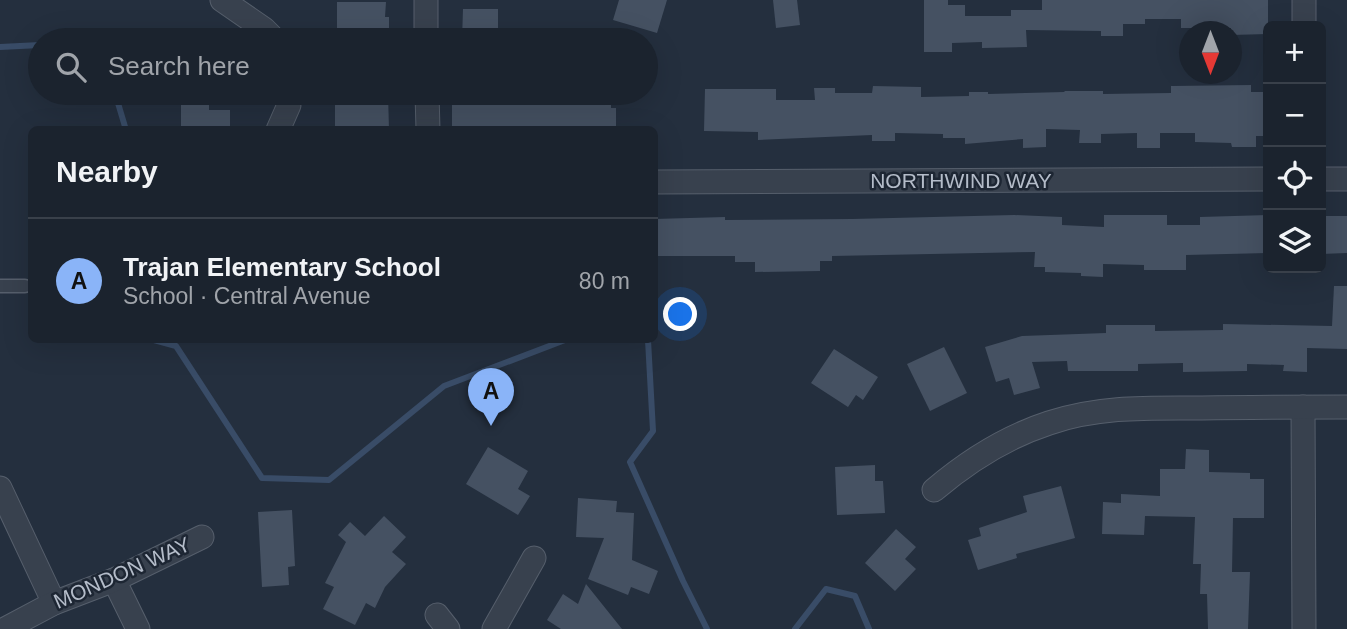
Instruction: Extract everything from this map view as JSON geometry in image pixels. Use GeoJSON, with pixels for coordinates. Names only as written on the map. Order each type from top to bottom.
{"type":"FeatureCollection","features":[{"type":"Feature","properties":{"kind":"street"},"geometry":{"type":"LineString","coordinates":[[222,0],[263,28]]}},
{"type":"Feature","properties":{"kind":"street"},"geometry":{"type":"LineString","coordinates":[[426,0],[426,28]]}},
{"type":"Feature","properties":{"kind":"street"},"geometry":{"type":"LineString","coordinates":[[1304,0],[1304,21]]}},
{"type":"Feature","properties":{"kind":"street"},"geometry":{"type":"LineString","coordinates":[[280,126],[289,105]]}},
{"type":"Feature","properties":{"kind":"street"},"geometry":{"type":"LineString","coordinates":[[427,105],[428,126]]}},
{"type":"Feature","properties":{"kind":"street","name":"NORTHWIND WAY"},"geometry":{"type":"LineString","coordinates":[[658,182],[1263,179]]}},
{"type":"Feature","properties":{"kind":"street"},"geometry":{"type":"LineString","coordinates":[[1326,179],[1347,179]]}},
{"type":"Feature","properties":{"kind":"street"},"geometry":{"type":"LineString","coordinates":[[1303,407],[1304,629]]}},
{"type":"Feature","properties":{"kind":"street"},"geometry":{"type":"LineString","coordinates":[[934,490],[976,458],[1009,439],[1048,423],[1085,414],[1122,408],[1347,407]]}},
{"type":"Feature","properties":{"kind":"street"},"geometry":{"type":"LineString","coordinates":[[0,488],[54,603]]}},
{"type":"Feature","properties":{"kind":"street","name":"MONDON WAY"},"geometry":{"type":"LineString","coordinates":[[5,629],[54,603],[114,580],[202,537]]}},
{"type":"Feature","properties":{"kind":"street"},"geometry":{"type":"LineString","coordinates":[[494,629],[534,558]]}},
{"type":"Feature","properties":{"kind":"street"},"geometry":{"type":"LineString","coordinates":[[114,580],[138,629]]}},
{"type":"Feature","properties":{"kind":"lane"},"geometry":{"type":"LineString","coordinates":[[0,286],[25,286]]}},
{"type":"Feature","properties":{"kind":"building"},"geometry":{"type":"Polygon","coordinates":[[[619,0],[667,0],[658,30],[640,28],[613,20],[619,0]]]}},
{"type":"Feature","properties":{"kind":"building"},"geometry":{"type":"Polygon","coordinates":[[[773,0],[797,0],[800,25],[776,28],[773,0]]]}},
{"type":"Feature","properties":{"kind":"building"},"geometry":{"type":"Polygon","coordinates":[[[924,0],[948,0],[948,5],[965,5],[965,16],[1011,16],[1011,10],[1042,10],[1042,0],[1268,0],[1268,21],[1263,21],[1263,34],[1242,35],[1242,21],[1145,19],[1145,24],[1123,24],[1123,36],[1101,36],[1101,31],[1026,30],[1027,47],[982,48],[982,42],[952,43],[952,52],[924,52],[924,0]]]}},
{"type":"Feature","properties":{"kind":"building"},"geometry":{"type":"Polygon","coordinates":[[[337,2],[386,2],[385,17],[389,17],[389,28],[337,28],[337,2]]]}},
{"type":"Feature","properties":{"kind":"building"},"geometry":{"type":"Polygon","coordinates":[[[463,9],[498,9],[498,28],[462,28],[463,9]]]}},
{"type":"Feature","properties":{"kind":"building"},"geometry":{"type":"Polygon","coordinates":[[[1251,85],[1251,92],[1263,92],[1263,136],[1256,136],[1256,147],[1232,147],[1231,143],[1195,142],[1195,133],[1160,133],[1160,148],[1137,148],[1137,133],[1101,134],[1101,143],[1079,143],[1080,130],[1046,129],[1046,147],[1023,148],[1023,139],[965,144],[965,138],[943,138],[943,134],[895,133],[895,141],[872,141],[872,135],[758,140],[758,132],[704,131],[705,89],[776,89],[776,100],[815,100],[814,88],[835,88],[835,93],[872,93],[873,86],[921,87],[921,97],[969,96],[969,92],[1171,93],[1171,86],[1251,85]]]}},
{"type":"Feature","properties":{"kind":"building"},"geometry":{"type":"Polygon","coordinates":[[[181,105],[209,105],[209,110],[230,110],[230,126],[181,126],[181,105]]]}},
{"type":"Feature","properties":{"kind":"building"},"geometry":{"type":"Polygon","coordinates":[[[335,105],[388,105],[389,126],[335,126],[335,105]]]}},
{"type":"Feature","properties":{"kind":"building"},"geometry":{"type":"Polygon","coordinates":[[[452,105],[611,105],[611,108],[616,108],[616,126],[452,126],[452,105]]]}},
{"type":"Feature","properties":{"kind":"building"},"geometry":{"type":"Polygon","coordinates":[[[1014,215],[1062,217],[1062,225],[1104,227],[1104,215],[1167,215],[1167,225],[1200,225],[1200,217],[1263,215],[1263,253],[1186,255],[1186,270],[1144,270],[1144,265],[1103,264],[1103,277],[1045,272],[1045,267],[1034,267],[1035,252],[832,256],[832,261],[820,261],[820,271],[755,272],[755,262],[735,262],[735,256],[658,256],[658,219],[725,217],[725,220],[1014,215]]]}},
{"type":"Feature","properties":{"kind":"building"},"geometry":{"type":"Polygon","coordinates":[[[1326,216],[1347,216],[1347,253],[1326,254],[1326,216]]]}},
{"type":"Feature","properties":{"kind":"building"},"geometry":{"type":"Polygon","coordinates":[[[1334,286],[1347,286],[1347,349],[1307,348],[1307,372],[1283,371],[1284,365],[1247,364],[1247,371],[1183,372],[1183,363],[1138,364],[1138,371],[1068,371],[1067,361],[1032,362],[1040,388],[1014,395],[1009,378],[996,382],[985,347],[1022,336],[1106,333],[1106,325],[1155,325],[1155,331],[1223,330],[1223,324],[1332,326],[1334,286]]]}},
{"type":"Feature","properties":{"kind":"building"},"geometry":{"type":"Polygon","coordinates":[[[944,347],[967,393],[930,411],[907,364],[944,347]]]}},
{"type":"Feature","properties":{"kind":"building"},"geometry":{"type":"Polygon","coordinates":[[[834,349],[878,377],[863,400],[856,395],[848,407],[811,383],[834,349]]]}},
{"type":"Feature","properties":{"kind":"building"},"geometry":{"type":"Polygon","coordinates":[[[488,447],[528,471],[518,489],[530,496],[518,515],[466,484],[488,447]]]}},
{"type":"Feature","properties":{"kind":"building"},"geometry":{"type":"Polygon","coordinates":[[[1186,449],[1209,450],[1209,472],[1250,473],[1250,479],[1264,479],[1264,518],[1233,518],[1232,572],[1250,572],[1248,629],[1208,629],[1207,594],[1200,594],[1201,564],[1193,564],[1195,517],[1145,516],[1144,535],[1102,534],[1103,502],[1121,503],[1121,494],[1160,496],[1160,469],[1185,469],[1186,449]]]}},
{"type":"Feature","properties":{"kind":"building"},"geometry":{"type":"Polygon","coordinates":[[[875,465],[875,481],[883,481],[885,513],[837,515],[835,467],[875,465]]]}},
{"type":"Feature","properties":{"kind":"building"},"geometry":{"type":"Polygon","coordinates":[[[1061,486],[1075,538],[1016,554],[1017,558],[978,570],[968,540],[981,536],[979,528],[1027,512],[1023,496],[1061,486]]]}},
{"type":"Feature","properties":{"kind":"building"},"geometry":{"type":"Polygon","coordinates":[[[578,498],[617,501],[616,512],[634,513],[632,560],[658,571],[649,594],[631,587],[628,595],[588,579],[604,538],[576,537],[578,498]]]}},
{"type":"Feature","properties":{"kind":"building"},"geometry":{"type":"Polygon","coordinates":[[[292,510],[295,566],[288,567],[289,585],[262,587],[258,512],[292,510]]]}},
{"type":"Feature","properties":{"kind":"building"},"geometry":{"type":"Polygon","coordinates":[[[384,516],[406,537],[392,552],[406,564],[385,587],[375,608],[366,603],[355,625],[323,609],[334,587],[325,583],[346,542],[338,535],[350,522],[365,536],[384,516]]]}},
{"type":"Feature","properties":{"kind":"building"},"geometry":{"type":"Polygon","coordinates":[[[896,529],[916,547],[905,559],[916,569],[895,591],[865,563],[896,529]]]}},
{"type":"Feature","properties":{"kind":"building"},"geometry":{"type":"Polygon","coordinates":[[[586,584],[622,629],[561,629],[547,620],[563,594],[578,604],[586,584]]]}},
{"type":"Feature","properties":{"kind":"waterway"},"geometry":{"type":"LineString","coordinates":[[0,47],[28,46]]}},
{"type":"Feature","properties":{"kind":"waterway"},"geometry":{"type":"LineString","coordinates":[[119,105],[125,126]]}},
{"type":"Feature","properties":{"kind":"waterway"},"geometry":{"type":"LineString","coordinates":[[165,343],[176,346],[262,478],[329,480],[444,386],[557,343]]}},
{"type":"Feature","properties":{"kind":"waterway"},"geometry":{"type":"LineString","coordinates":[[648,343],[653,431],[630,462],[707,629]]}},
{"type":"Feature","properties":{"kind":"waterway"},"geometry":{"type":"LineString","coordinates":[[795,629],[826,589],[855,596],[869,629]]}},
{"type":"Feature","properties":{"kind":"place","name":"Trajan Elementary School"},"geometry":{"type":"Point","coordinates":[491,426]}}]}
